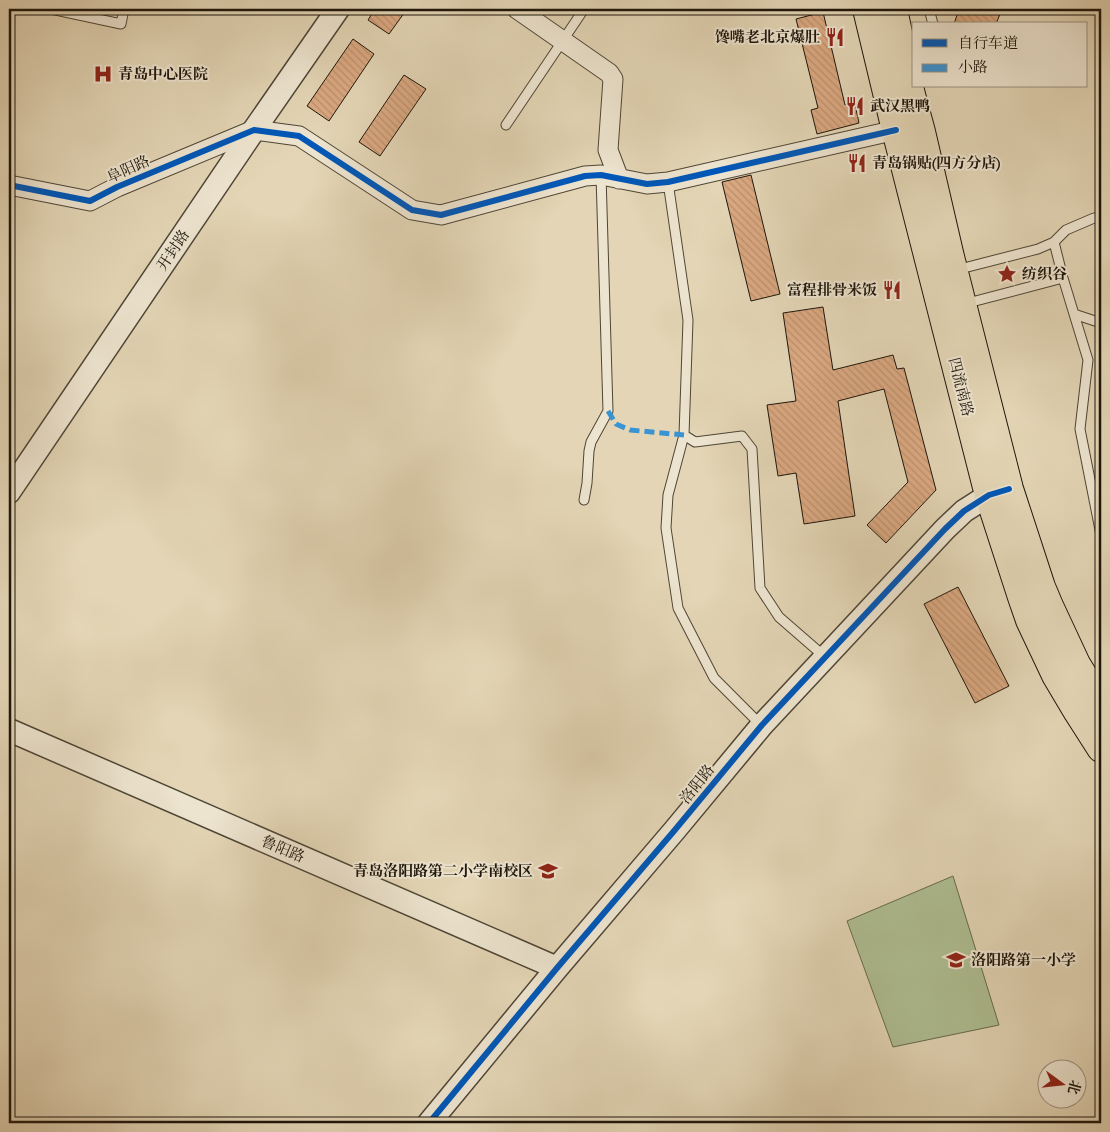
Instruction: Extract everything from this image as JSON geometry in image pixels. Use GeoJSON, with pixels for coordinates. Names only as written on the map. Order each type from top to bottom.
{"type":"FeatureCollection","features":[{"type":"Feature","properties":{"kind":"main road","name":"四流南路"},"geometry":{"type":"LineString","coordinates":[[868,9],[896,130],[943,273],[952,307],[999,492],[1022,597],[1030,620],[1056,675],[1101,748]]}},
{"type":"Feature","properties":{"kind":"main road","name":"四流南路"},"geometry":{"type":"LineString","coordinates":[[893,9],[910,74]]}},
{"type":"Feature","properties":{"kind":"main road","name":"四流南路"},"geometry":{"type":"LineString","coordinates":[[912,88],[943,273]]}},
{"type":"Feature","properties":{"kind":"main road","name":"四流南路"},"geometry":{"type":"LineString","coordinates":[[999,492],[1076,664],[1101,704]]}},
{"type":"Feature","properties":{"kind":"street","name":"开封路"},"geometry":{"type":"LineString","coordinates":[[9,492],[338,9]]}},
{"type":"Feature","properties":{"kind":"street"},"geometry":{"type":"LineString","coordinates":[[517,9],[609,72],[614,79],[608,150],[610,177]]}},
{"type":"Feature","properties":{"kind":"street"},"geometry":{"type":"LineString","coordinates":[[254,130],[299,136],[412,210],[442,214],[585,176],[610,177],[647,184],[668,182],[896,130]]}},
{"type":"Feature","properties":{"kind":"street","name":"阜阳路"},"geometry":{"type":"LineString","coordinates":[[9,185],[90,201],[117,187],[254,130]]}},
{"type":"Feature","properties":{"kind":"street","name":"洛阳路"},"geometry":{"type":"LineString","coordinates":[[429,1123],[762,725],[944,529],[964,511],[999,492]]}},
{"type":"Feature","properties":{"kind":"street","name":"鲁阳路"},"geometry":{"type":"LineString","coordinates":[[9,730],[557,968]]}},
{"type":"Feature","properties":{"kind":"lane"},"geometry":{"type":"LineString","coordinates":[[50,9],[122,24],[124,9]]}},
{"type":"Feature","properties":{"kind":"lane"},"geometry":{"type":"LineString","coordinates":[[506,125],[584,9]]}},
{"type":"Feature","properties":{"kind":"lane"},"geometry":{"type":"LineString","coordinates":[[929,9],[932,22]]}},
{"type":"Feature","properties":{"kind":"lane"},"geometry":{"type":"LineString","coordinates":[[9,65],[9,70]]}},
{"type":"Feature","properties":{"kind":"lane"},"geometry":{"type":"LineString","coordinates":[[584,500],[587,483],[588,451],[608,411],[610,177]]}},
{"type":"Feature","properties":{"kind":"lane"},"geometry":{"type":"LineString","coordinates":[[668,182],[688,320],[684,435],[668,495],[666,528],[678,608],[714,678],[762,725]]}},
{"type":"Feature","properties":{"kind":"lane"},"geometry":{"type":"LineString","coordinates":[[943,273],[1038,249],[1054,242],[1066,230],[1094,218],[1101,218]]}},
{"type":"Feature","properties":{"kind":"lane"},"geometry":{"type":"LineString","coordinates":[[1054,242],[1088,360],[1080,429],[1101,535]]}},
{"type":"Feature","properties":{"kind":"lane"},"geometry":{"type":"LineString","coordinates":[[952,307],[1063,278]]}},
{"type":"Feature","properties":{"kind":"lane"},"geometry":{"type":"LineString","coordinates":[[1074,314],[1101,323]]}},
{"type":"Feature","properties":{"kind":"lane"},"geometry":{"type":"LineString","coordinates":[[684,435],[695,442],[742,436],[752,449],[760,588],[778,617],[825,658]]}},
{"type":"Feature","properties":{"kind":"green space"},"geometry":{"type":"Polygon","coordinates":[[[953,876],[999,1025],[893,1047],[847,921],[953,876]]]}},
{"type":"Feature","properties":{"kind":"building"},"geometry":{"type":"Polygon","coordinates":[[[375,9],[407,9],[389,34],[368,20],[375,9]]]}},
{"type":"Feature","properties":{"kind":"building"},"geometry":{"type":"Polygon","coordinates":[[[959,9],[1002,9],[997,22],[955,22],[959,9]]]}},
{"type":"Feature","properties":{"kind":"building"},"geometry":{"type":"Polygon","coordinates":[[[823,12],[845,105],[854,100],[859,123],[817,134],[811,110],[818,108],[796,19],[823,12]]]}},
{"type":"Feature","properties":{"kind":"building"},"geometry":{"type":"Polygon","coordinates":[[[353,39],[374,54],[329,121],[307,106],[353,39]]]}},
{"type":"Feature","properties":{"kind":"building"},"geometry":{"type":"Polygon","coordinates":[[[404,75],[426,89],[380,156],[359,142],[404,75]]]}},
{"type":"Feature","properties":{"kind":"building"},"geometry":{"type":"Polygon","coordinates":[[[751,175],[780,294],[751,301],[722,182],[751,175]]]}},
{"type":"Feature","properties":{"kind":"building"},"geometry":{"type":"Polygon","coordinates":[[[823,307],[833,370],[893,355],[897,369],[904,368],[936,490],[886,543],[867,525],[908,482],[884,389],[838,401],[855,516],[804,524],[796,473],[778,476],[767,405],[796,401],[783,313],[823,307]]]}},
{"type":"Feature","properties":{"kind":"building"},"geometry":{"type":"Polygon","coordinates":[[[958,587],[1009,686],[975,703],[924,604],[958,587]]]}},
{"type":"Feature","properties":{"kind":"marked path"},"geometry":{"type":"LineString","coordinates":[[608,411],[616,424],[630,430],[684,435]]}},
{"type":"Feature","properties":{"kind":"cycle path"},"geometry":{"type":"LineString","coordinates":[[9,185],[90,201],[117,187],[254,130],[299,136],[412,210],[441,215],[585,176],[601,175],[647,184],[668,182],[896,130]]}},
{"type":"Feature","properties":{"kind":"cycle path"},"geometry":{"type":"LineString","coordinates":[[429,1123],[762,725],[945,529],[964,511],[989,495],[1009,489]]}},
{"type":"Feature","properties":{"kind":"place","name":"馋嘴老北京爆肚"},"geometry":{"type":"Point","coordinates":[835,37]}},
{"type":"Feature","properties":{"kind":"place","name":"青岛中心医院"},"geometry":{"type":"Point","coordinates":[103,74]}},
{"type":"Feature","properties":{"kind":"place","name":"武汉黑鸭"},"geometry":{"type":"Point","coordinates":[855,106]}},
{"type":"Feature","properties":{"kind":"place","name":"青岛锅贴(四方分店)"},"geometry":{"type":"Point","coordinates":[857,163]}},
{"type":"Feature","properties":{"kind":"place","name":"纺织谷"},"geometry":{"type":"Point","coordinates":[1007,274]}},
{"type":"Feature","properties":{"kind":"place","name":"富程排骨米饭"},"geometry":{"type":"Point","coordinates":[892,290]}},
{"type":"Feature","properties":{"kind":"place","name":"青岛洛阳路第二小学南校区"},"geometry":{"type":"Point","coordinates":[548,871]}},
{"type":"Feature","properties":{"kind":"place","name":"洛阳路第一小学"},"geometry":{"type":"Point","coordinates":[956,960]}}]}
